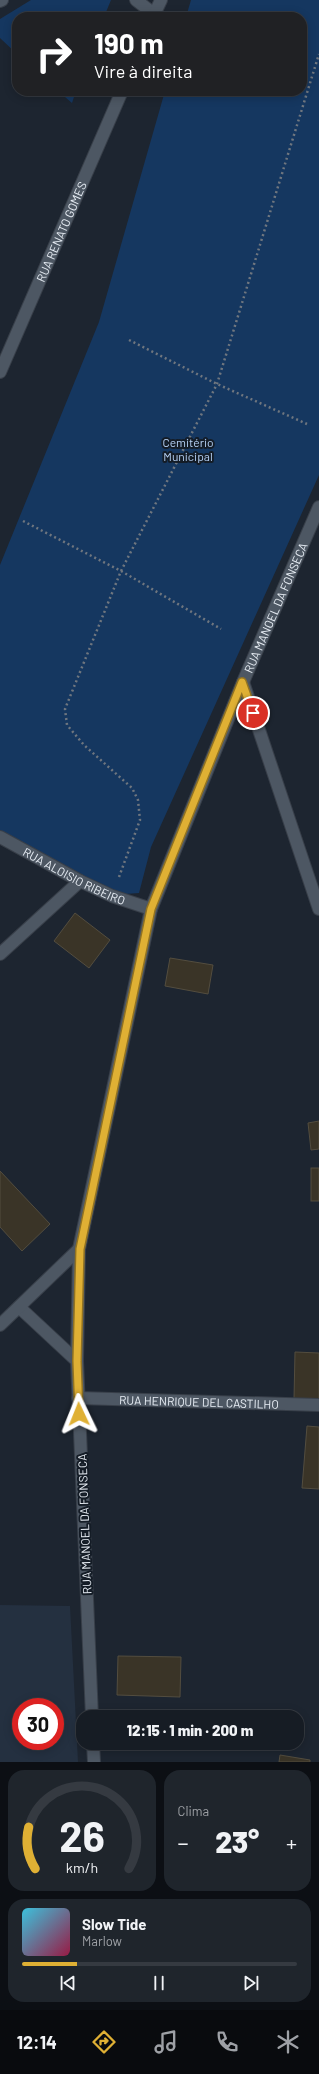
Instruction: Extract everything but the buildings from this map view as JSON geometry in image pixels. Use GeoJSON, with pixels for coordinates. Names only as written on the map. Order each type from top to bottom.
{"type":"FeatureCollection","features":[{"type":"Feature","properties":{"kind":"street"},"geometry":{"type":"LineString","coordinates":[[136,0],[150,12]]}},
{"type":"Feature","properties":{"kind":"street"},"geometry":{"type":"LineString","coordinates":[[156,12],[160,0]]}},
{"type":"Feature","properties":{"kind":"street","name":"RUA RENATO GOMES"},"geometry":{"type":"LineString","coordinates":[[0,372],[120,96]]}},
{"type":"Feature","properties":{"kind":"street","name":"RUA MANOEL DA FONSECA"},"geometry":{"type":"LineString","coordinates":[[92,1710],[77,1361],[80,1249],[151,909],[242,682],[319,507]]}},
{"type":"Feature","properties":{"kind":"street"},"geometry":{"type":"LineString","coordinates":[[242,682],[319,909]]}},
{"type":"Feature","properties":{"kind":"street","name":"RUA ALOISIO RIBEIRO"},"geometry":{"type":"LineString","coordinates":[[0,836],[80,881],[112,896],[151,909]]}},
{"type":"Feature","properties":{"kind":"street"},"geometry":{"type":"LineString","coordinates":[[0,954],[80,881]]}},
{"type":"Feature","properties":{"kind":"street"},"geometry":{"type":"LineString","coordinates":[[0,1325],[80,1249]]}},
{"type":"Feature","properties":{"kind":"street"},"geometry":{"type":"LineString","coordinates":[[19,1307],[77,1361]]}},
{"type":"Feature","properties":{"kind":"street","name":"RUA HENRIQUE DEL CASTILHO"},"geometry":{"type":"LineString","coordinates":[[78,1398],[319,1405]]}},
{"type":"Feature","properties":{"kind":"street"},"geometry":{"type":"LineString","coordinates":[[93,1750],[94,1762]]}},
{"type":"Feature","properties":{"kind":"path"},"geometry":{"type":"LineString","coordinates":[[307,93],[319,54]]}},
{"type":"Feature","properties":{"kind":"path"},"geometry":{"type":"LineString","coordinates":[[112,896],[140,820],[138,800],[132,788],[84,745],[67,725],[65,709],[121,571],[217,384],[306,96]]}},
{"type":"Feature","properties":{"kind":"path"},"geometry":{"type":"LineString","coordinates":[[130,340],[217,384],[307,424]]}},
{"type":"Feature","properties":{"kind":"path"},"geometry":{"type":"LineString","coordinates":[[23,522],[121,571],[221,629]]}},
{"type":"Feature","properties":{"kind":"shaded area"},"geometry":{"type":"Polygon","coordinates":[[[0,1605],[70,1606],[76,1750],[77,1750],[78,1762],[0,1762],[0,1605]]]}},
{"type":"Feature","properties":{"kind":"green space"},"geometry":{"type":"Polygon","coordinates":[[[31,0],[111,0],[106,12],[12,12],[12,49],[0,38],[0,19],[31,0]]]}},
{"type":"Feature","properties":{"kind":"green space","name":"Cemitério Municipal"},"geometry":{"type":"Polygon","coordinates":[[[191,0],[319,0],[319,475],[151,847],[139,893],[97,896],[0,836],[0,565],[99,322],[164,96],[307,96],[307,12],[187,12],[191,0]]]}},
{"type":"Feature","properties":{"kind":"green space"},"geometry":{"type":"Polygon","coordinates":[[[64,96],[74,96],[72,103],[64,96]]]}},
{"type":"Feature","properties":{"kind":"route"},"geometry":{"type":"LineString","coordinates":[[79,1414],[77,1361],[80,1249],[151,909],[242,682],[253,713]]}}]}
